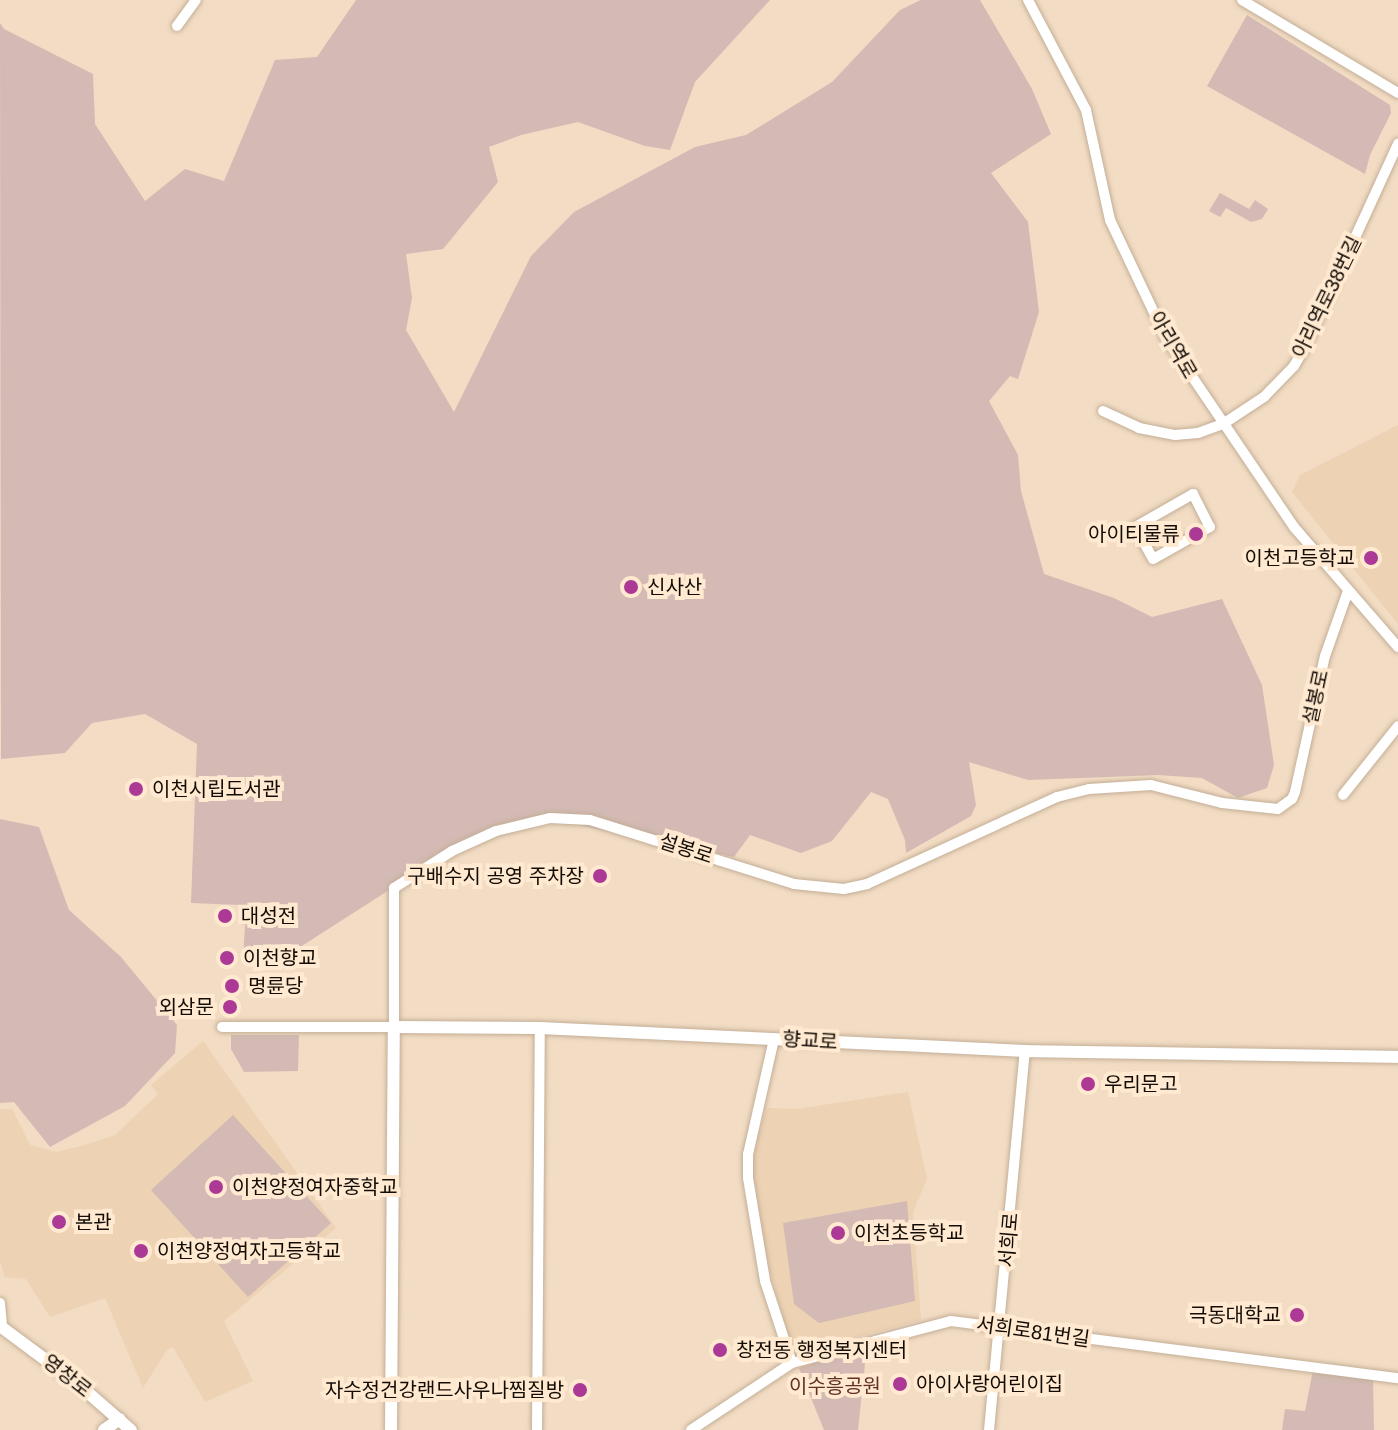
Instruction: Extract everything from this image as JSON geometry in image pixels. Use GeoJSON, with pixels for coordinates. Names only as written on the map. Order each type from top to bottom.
{"type":"FeatureCollection","features":[{"type":"Feature","properties":{"kind":"street"},"geometry":{"type":"LineString","coordinates":[[177,26],[196,0]]}},
{"type":"Feature","properties":{"kind":"street","name":"아리역로"},"geometry":{"type":"LineString","coordinates":[[1028,0],[1086,110],[1104,197],[1117,238],[1166,338],[1294,527],[1398,647]]}},
{"type":"Feature","properties":{"kind":"street"},"geometry":{"type":"LineString","coordinates":[[1242,0],[1398,93]]}},
{"type":"Feature","properties":{"kind":"street","name":"아리역로38번길"},"geometry":{"type":"LineString","coordinates":[[1103,411],[1139,428],[1175,435],[1198,433],[1223,424],[1264,397],[1299,358],[1398,144]]}},
{"type":"Feature","properties":{"kind":"street"},"geometry":{"type":"LineString","coordinates":[[1193,494],[1210,527],[1153,559],[1135,527],[1193,494]]}},
{"type":"Feature","properties":{"kind":"street","name":"설봉로"},"geometry":{"type":"LineString","coordinates":[[391,1430],[394,888],[452,851],[496,831],[550,818],[590,820],[794,884],[844,889],[867,884],[1057,797],[1089,789],[1151,785],[1222,803],[1278,809],[1292,799],[1295,792],[1325,656],[1348,591]]}},
{"type":"Feature","properties":{"kind":"street"},"geometry":{"type":"LineString","coordinates":[[1343,795],[1398,726]]}},
{"type":"Feature","properties":{"kind":"street","name":"향교로"},"geometry":{"type":"LineString","coordinates":[[222,1027],[540,1028],[1025,1051],[1398,1057]]}},
{"type":"Feature","properties":{"kind":"street"},"geometry":{"type":"LineString","coordinates":[[537,1430],[540,1028]]}},
{"type":"Feature","properties":{"kind":"street"},"geometry":{"type":"LineString","coordinates":[[774,1039],[748,1154],[750,1194],[765,1281],[792,1363]]}},
{"type":"Feature","properties":{"kind":"street","name":"서희로"},"geometry":{"type":"LineString","coordinates":[[989,1430],[1025,1051]]}},
{"type":"Feature","properties":{"kind":"street"},"geometry":{"type":"LineString","coordinates":[[0,1303],[1,1327]]}},
{"type":"Feature","properties":{"kind":"street","name":"서희로81번길"},"geometry":{"type":"LineString","coordinates":[[691,1430],[792,1363],[951,1321],[1398,1378]]}},
{"type":"Feature","properties":{"kind":"street","name":"영창로"},"geometry":{"type":"LineString","coordinates":[[1,1327],[131,1430]]}},
{"type":"Feature","properties":{"kind":"street"},"geometry":{"type":"LineString","coordinates":[[104,1430],[120,1419]]}},
{"type":"Feature","properties":{"kind":"shaded area","name":"이천고등학교"},"geometry":{"type":"Polygon","coordinates":[[[1398,425],[1398,624],[1292,492],[1300,475],[1398,425]]]}},
{"type":"Feature","properties":{"kind":"shaded area"},"geometry":{"type":"Polygon","coordinates":[[[203,1041],[336,1228],[224,1321],[253,1381],[205,1402],[173,1347],[167,1350],[143,1388],[105,1298],[50,1317],[26,1279],[5,1277],[0,1261],[0,1109],[12,1109],[30,1145],[56,1152],[115,1135],[158,1094],[151,1085],[203,1041]]]}},
{"type":"Feature","properties":{"kind":"shaded area","name":"이천초등학교"},"geometry":{"type":"Polygon","coordinates":[[[908,1092],[927,1179],[913,1212],[921,1320],[794,1354],[765,1254],[751,1157],[767,1108],[797,1109],[908,1092]]]}},
{"type":"Feature","properties":{"kind":"green space"},"geometry":{"type":"Polygon","coordinates":[[[356,0],[770,0],[695,82],[670,150],[645,146],[578,122],[521,135],[489,147],[498,182],[443,249],[406,254],[412,298],[406,330],[454,412],[531,256],[574,212],[695,147],[746,135],[832,82],[900,10],[921,0],[980,0],[1032,89],[1051,134],[991,173],[1028,222],[1039,312],[1018,379],[1010,376],[989,401],[1018,455],[1021,491],[1044,574],[1114,598],[1152,617],[1222,599],[1262,685],[1274,765],[1267,788],[1238,798],[1202,778],[1158,775],[1028,780],[969,762],[976,805],[971,816],[906,853],[905,840],[888,799],[871,792],[832,841],[801,853],[750,835],[734,857],[577,825],[531,821],[450,851],[283,958],[262,961],[243,960],[245,925],[240,924],[240,905],[191,903],[197,744],[145,714],[92,723],[65,753],[1,759],[0,23],[4,29],[93,74],[95,124],[145,201],[185,169],[224,181],[275,60],[317,57],[356,0]]]}},
{"type":"Feature","properties":{"kind":"green space"},"geometry":{"type":"Polygon","coordinates":[[[1247,15],[1390,105],[1391,113],[1370,155],[1365,174],[1207,86],[1247,15]]]}},
{"type":"Feature","properties":{"kind":"green space"},"geometry":{"type":"Polygon","coordinates":[[[1220,193],[1249,209],[1255,200],[1268,209],[1262,219],[1251,222],[1226,208],[1220,217],[1209,211],[1220,193]]]}},
{"type":"Feature","properties":{"kind":"green space"},"geometry":{"type":"Polygon","coordinates":[[[0,819],[39,827],[69,910],[121,957],[177,1025],[175,1053],[125,1106],[50,1147],[14,1102],[0,1103],[0,819]]]}},
{"type":"Feature","properties":{"kind":"green space"},"geometry":{"type":"Polygon","coordinates":[[[231,1035],[299,1035],[298,1071],[244,1072],[231,1049],[231,1035]]]}},
{"type":"Feature","properties":{"kind":"green space"},"geometry":{"type":"Polygon","coordinates":[[[233,1115],[331,1223],[248,1297],[151,1190],[233,1115]]]}},
{"type":"Feature","properties":{"kind":"green space"},"geometry":{"type":"Polygon","coordinates":[[[907,1201],[915,1301],[819,1323],[794,1304],[783,1223],[907,1201]]]}},
{"type":"Feature","properties":{"kind":"green space","name":"이수흥공원"},"geometry":{"type":"Polygon","coordinates":[[[860,1348],[866,1354],[858,1430],[824,1430],[799,1368],[860,1348]]]}},
{"type":"Feature","properties":{"kind":"green space"},"geometry":{"type":"Polygon","coordinates":[[[1313,1370],[1367,1377],[1373,1381],[1374,1430],[1282,1430],[1285,1409],[1305,1411],[1313,1370]]]}},
{"type":"Feature","properties":{"kind":"place","name":"아이티물류"},"geometry":{"type":"Point","coordinates":[1196,534]}},
{"type":"Feature","properties":{"kind":"place","name":"이천고등학교"},"geometry":{"type":"Point","coordinates":[1371,558]}},
{"type":"Feature","properties":{"kind":"place","name":"신사산"},"geometry":{"type":"Point","coordinates":[631,587]}},
{"type":"Feature","properties":{"kind":"place","name":"이천시립도서관"},"geometry":{"type":"Point","coordinates":[136,789]}},
{"type":"Feature","properties":{"kind":"place","name":"구배수지 공영 주차장"},"geometry":{"type":"Point","coordinates":[600,876]}},
{"type":"Feature","properties":{"kind":"place","name":"대성전"},"geometry":{"type":"Point","coordinates":[225,916]}},
{"type":"Feature","properties":{"kind":"place","name":"이천향교"},"geometry":{"type":"Point","coordinates":[227,958]}},
{"type":"Feature","properties":{"kind":"place","name":"명륜당"},"geometry":{"type":"Point","coordinates":[232,986]}},
{"type":"Feature","properties":{"kind":"place","name":"외삼문"},"geometry":{"type":"Point","coordinates":[230,1007]}},
{"type":"Feature","properties":{"kind":"place","name":"우리문고"},"geometry":{"type":"Point","coordinates":[1088,1084]}},
{"type":"Feature","properties":{"kind":"place","name":"이천양정여자중학교"},"geometry":{"type":"Point","coordinates":[216,1187]}},
{"type":"Feature","properties":{"kind":"place","name":"본관"},"geometry":{"type":"Point","coordinates":[59,1222]}},
{"type":"Feature","properties":{"kind":"place","name":"이천초등학교"},"geometry":{"type":"Point","coordinates":[838,1233]}},
{"type":"Feature","properties":{"kind":"place","name":"이천양정여자고등학교"},"geometry":{"type":"Point","coordinates":[141,1251]}},
{"type":"Feature","properties":{"kind":"place","name":"극동대학교"},"geometry":{"type":"Point","coordinates":[1297,1315]}},
{"type":"Feature","properties":{"kind":"place","name":"창전동 행정복지센터"},"geometry":{"type":"Point","coordinates":[720,1350]}},
{"type":"Feature","properties":{"kind":"place","name":"아이사랑어린이집"},"geometry":{"type":"Point","coordinates":[900,1384]}},
{"type":"Feature","properties":{"kind":"place","name":"자수정건강랜드사우나찜질방"},"geometry":{"type":"Point","coordinates":[580,1390]}}]}
